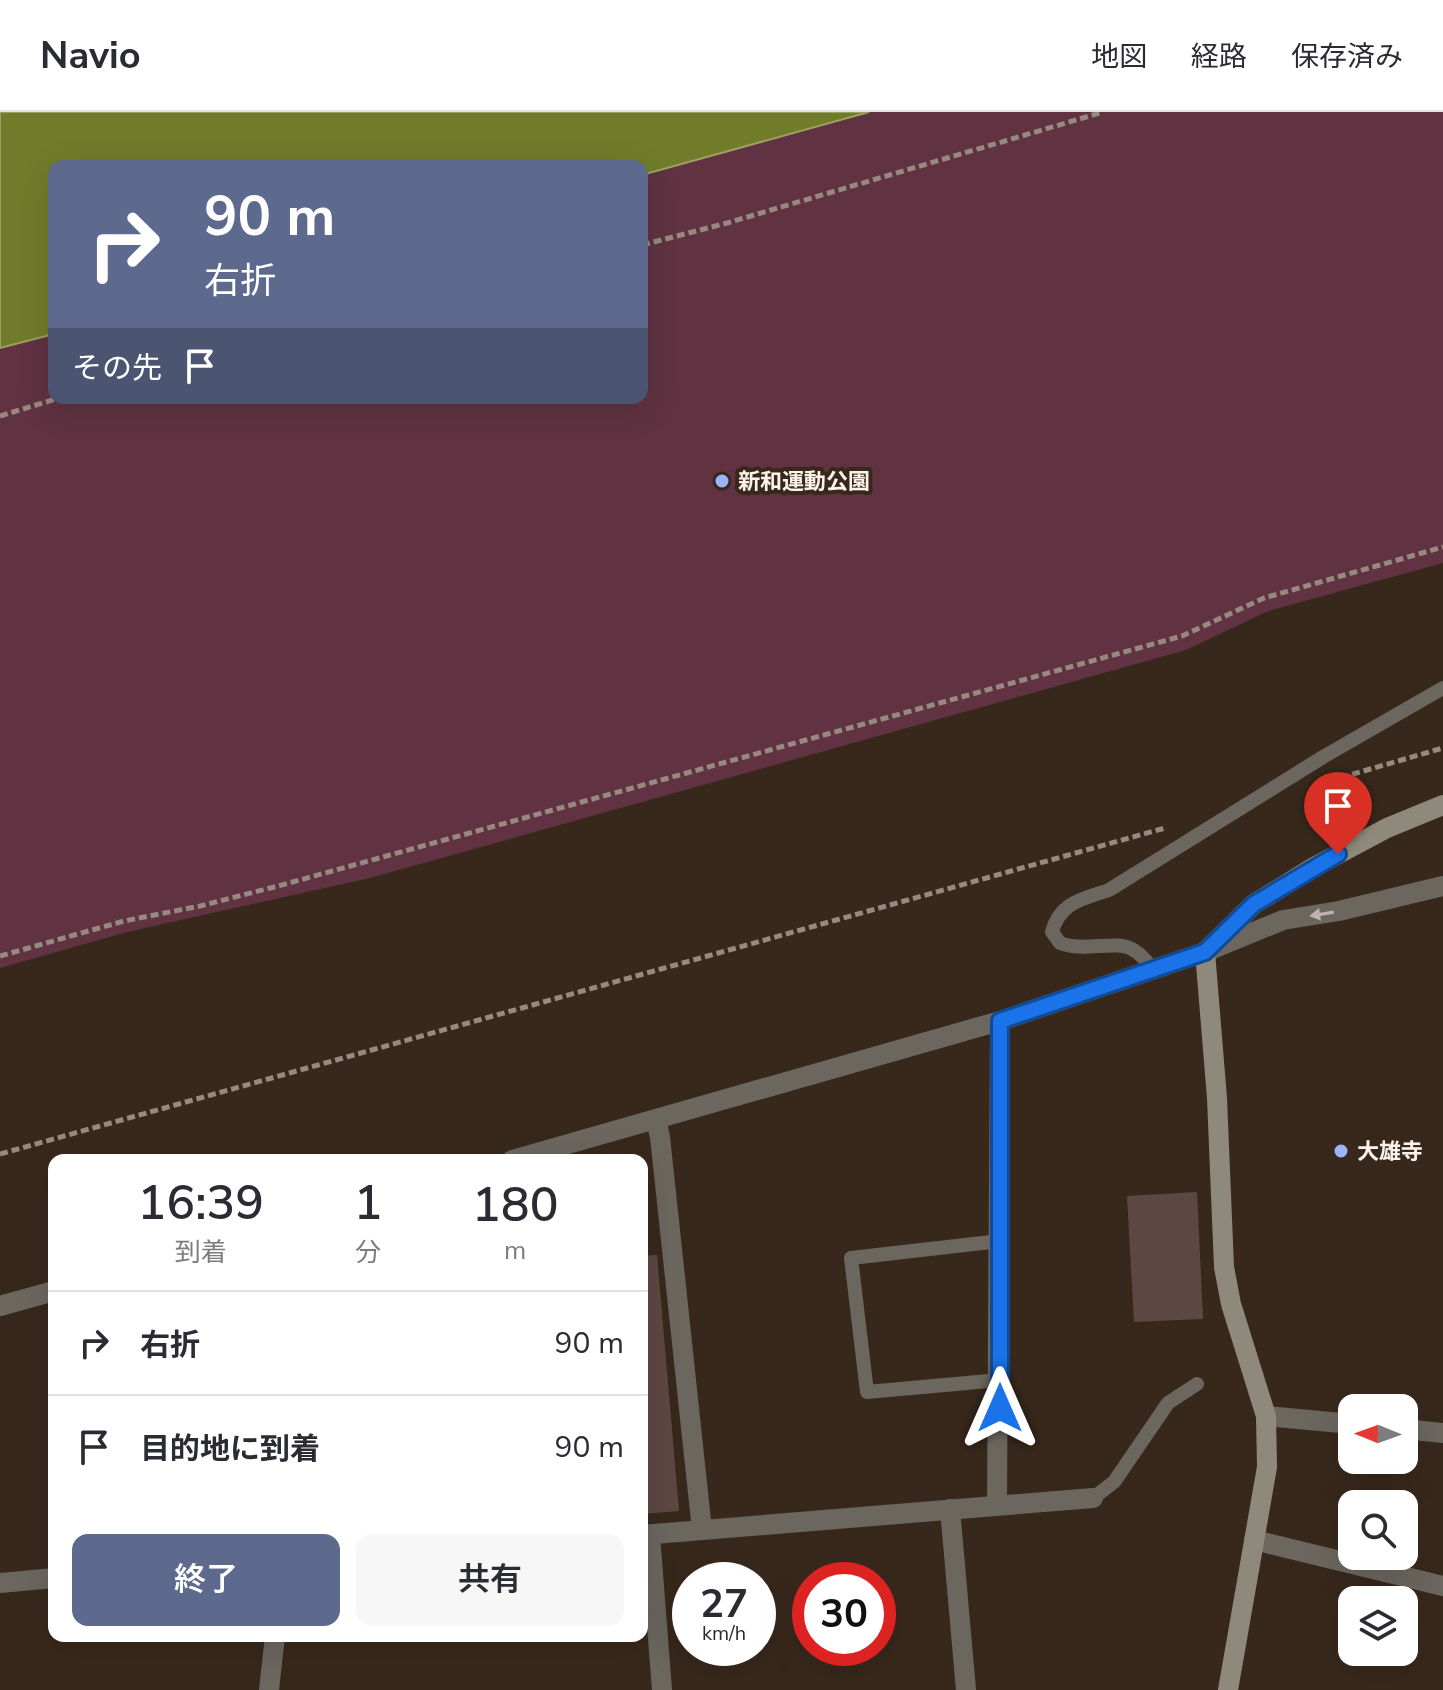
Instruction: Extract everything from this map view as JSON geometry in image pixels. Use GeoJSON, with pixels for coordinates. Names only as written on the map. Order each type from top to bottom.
{"type":"FeatureCollection","features":[{"type":"Feature","properties":{"kind":"street"},"geometry":{"type":"LineString","coordinates":[[1205,952],[1254,904],[1387,828],[1443,805]]}},
{"type":"Feature","properties":{"kind":"street"},"geometry":{"type":"LineString","coordinates":[[533,1154],[1000,1021],[1205,952],[1283,920],[1339,911],[1443,886]]}},
{"type":"Feature","properties":{"kind":"street"},"geometry":{"type":"LineString","coordinates":[[1205,952],[1217,1098],[1224,1267],[1231,1304],[1266,1416],[1267,1467],[1228,1690]]}},
{"type":"Feature","properties":{"kind":"street"},"geometry":{"type":"LineString","coordinates":[[997,1504],[1000,1021]]}},
{"type":"Feature","properties":{"kind":"street"},"geometry":{"type":"LineString","coordinates":[[656,1119],[702,1530]]}},
{"type":"Feature","properties":{"kind":"street"},"geometry":{"type":"LineString","coordinates":[[0,1306],[48,1293]]}},
{"type":"Feature","properties":{"kind":"street"},"geometry":{"type":"LineString","coordinates":[[1266,1416],[1338,1423]]}},
{"type":"Feature","properties":{"kind":"street"},"geometry":{"type":"LineString","coordinates":[[1418,1430],[1443,1433]]}},
{"type":"Feature","properties":{"kind":"street"},"geometry":{"type":"LineString","coordinates":[[648,1535],[1093,1498]]}},
{"type":"Feature","properties":{"kind":"street"},"geometry":{"type":"LineString","coordinates":[[950,1509],[966,1690]]}},
{"type":"Feature","properties":{"kind":"street"},"geometry":{"type":"LineString","coordinates":[[1254,1540],[1443,1586]]}},
{"type":"Feature","properties":{"kind":"street"},"geometry":{"type":"LineString","coordinates":[[648,1554],[662,1690]]}},
{"type":"Feature","properties":{"kind":"street"},"geometry":{"type":"LineString","coordinates":[[0,1583],[48,1579]]}},
{"type":"Feature","properties":{"kind":"street"},"geometry":{"type":"LineString","coordinates":[[269,1690],[274,1642]]}},
{"type":"Feature","properties":{"kind":"lane"},"geometry":{"type":"LineString","coordinates":[[1153,969],[1133,949],[1112,944],[1089,949],[1060,943],[1052,932],[1056,915],[1074,902],[1109,890],[1323,757],[1443,688]]}},
{"type":"Feature","properties":{"kind":"lane"},"geometry":{"type":"LineString","coordinates":[[1000,1241],[851,1258],[867,1392],[1000,1380]]}},
{"type":"Feature","properties":{"kind":"lane"},"geometry":{"type":"LineString","coordinates":[[1093,1498],[1114,1482],[1168,1403],[1197,1384]]}},
{"type":"Feature","properties":{"kind":"path"},"geometry":{"type":"LineString","coordinates":[[648,243],[1103,112]]}},
{"type":"Feature","properties":{"kind":"path"},"geometry":{"type":"LineString","coordinates":[[0,416],[48,401]]}},
{"type":"Feature","properties":{"kind":"path"},"geometry":{"type":"LineString","coordinates":[[0,956],[124,921],[278,886],[1182,636],[1264,598],[1443,547]]}},
{"type":"Feature","properties":{"kind":"path"},"geometry":{"type":"LineString","coordinates":[[1325,782],[1443,748]]}},
{"type":"Feature","properties":{"kind":"path"},"geometry":{"type":"LineString","coordinates":[[0,1154],[1179,824]]}},
{"type":"Feature","properties":{"kind":"shaded area"},"geometry":{"type":"Polygon","coordinates":[[[0,112],[869,112],[648,173],[648,160],[48,160],[48,336],[0,348],[0,112]]]}},
{"type":"Feature","properties":{"kind":"shaded area","name":"新和運動公園"},"geometry":{"type":"Polygon","coordinates":[[[869,112],[1443,112],[1443,563],[1268,611],[1186,650],[370,878],[127,932],[0,968],[0,348],[48,336],[48,404],[648,404],[648,173],[869,112]]]}},
{"type":"Feature","properties":{"kind":"building"},"geometry":{"type":"Polygon","coordinates":[[[1197,1192],[1203,1319],[1134,1322],[1127,1196],[1197,1192]]]}},
{"type":"Feature","properties":{"kind":"building"},"geometry":{"type":"Polygon","coordinates":[[[657,1255],[679,1511],[648,1514],[648,1256],[657,1255]]]}},
{"type":"Feature","properties":{"kind":"place","name":"新和運動公園"},"geometry":{"type":"Point","coordinates":[722,481]}},
{"type":"Feature","properties":{"kind":"place","name":"大雄寺"},"geometry":{"type":"Point","coordinates":[1341,1151]}},
{"type":"Feature","properties":{"kind":"route"},"geometry":{"type":"LineString","coordinates":[[1000,1408],[1000,1021],[1205,952],[1254,904],[1338,854]]}}]}
